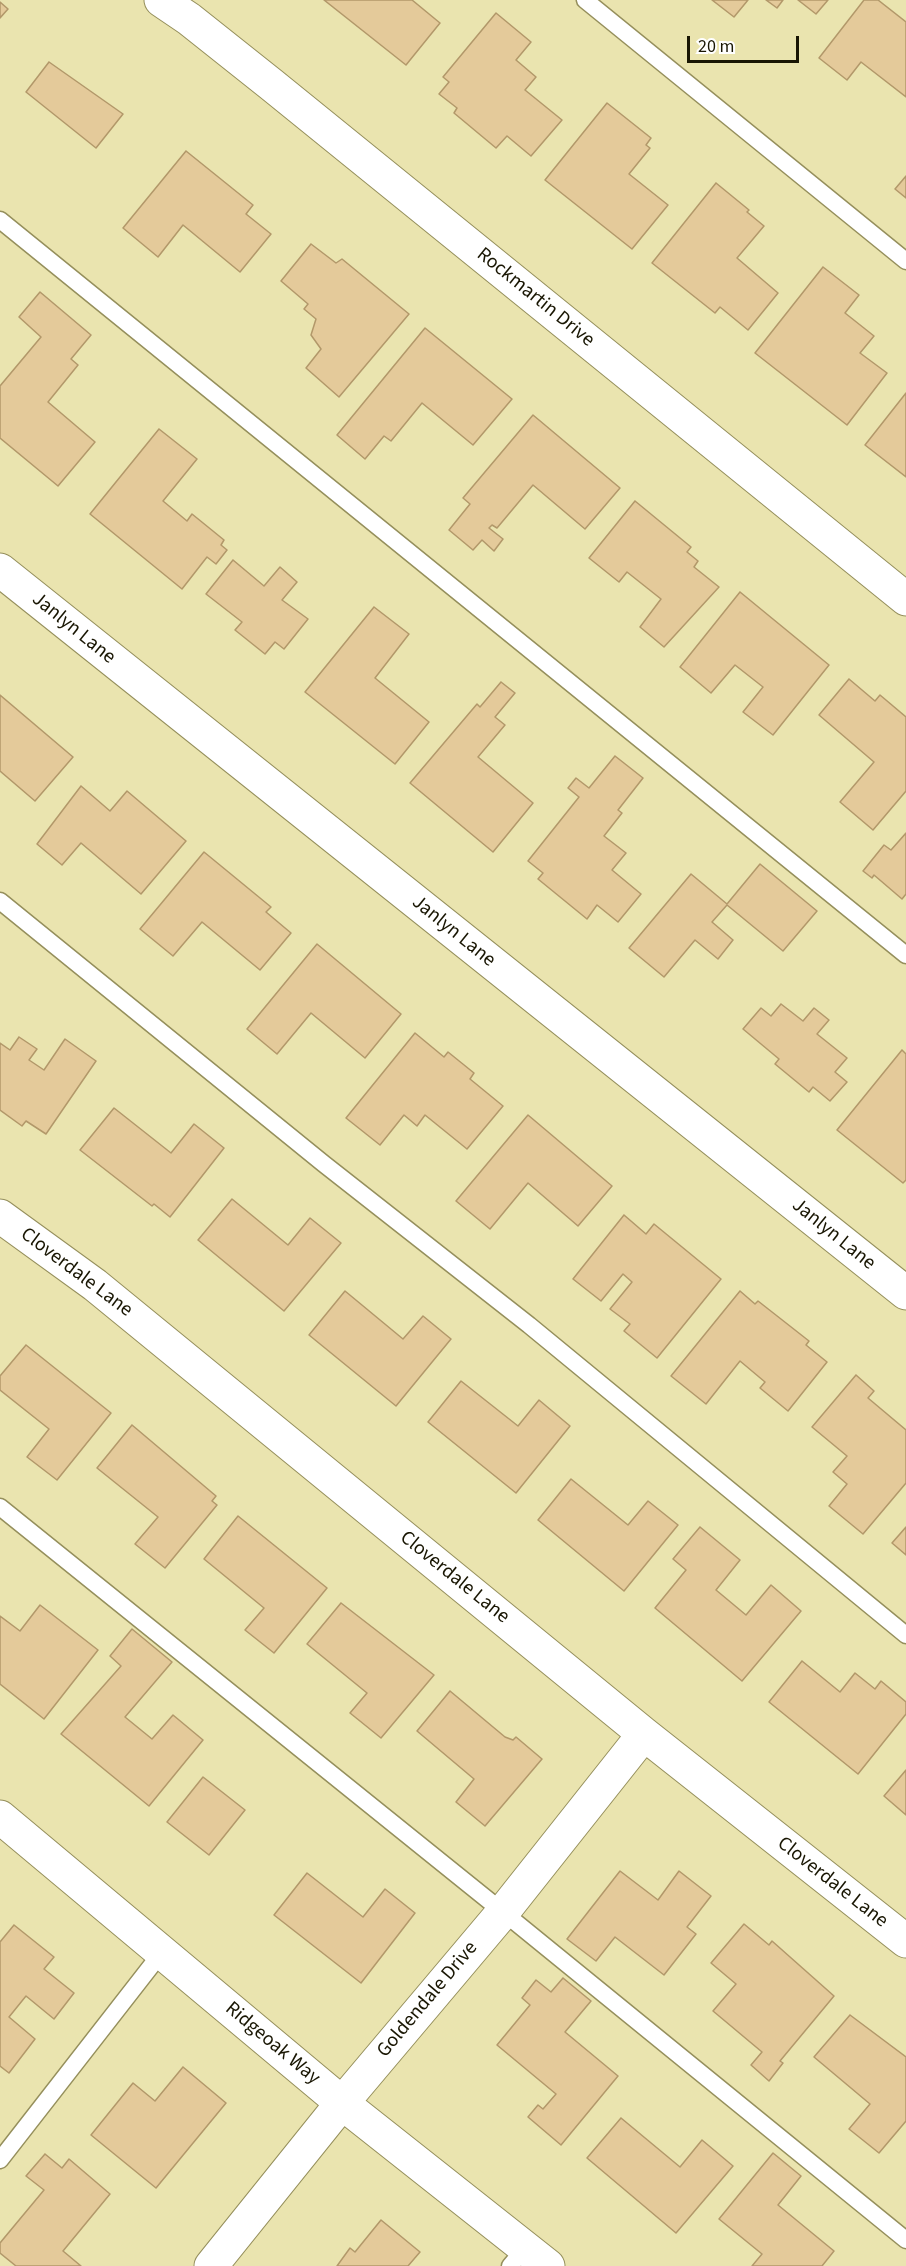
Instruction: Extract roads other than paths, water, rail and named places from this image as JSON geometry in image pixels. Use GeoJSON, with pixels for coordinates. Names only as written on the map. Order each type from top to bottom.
{"type":"FeatureCollection","features":[{"type":"Feature","properties":{"kind":"street","name":"Rockmartin Drive"},"geometry":{"type":"LineString","coordinates":[[161,0],[189,19],[281,92],[906,599]]}},
{"type":"Feature","properties":{"kind":"street","name":"Janlyn Lane"},"geometry":{"type":"LineString","coordinates":[[0,570],[906,1293]]}},
{"type":"Feature","properties":{"kind":"street","name":"Cloverdale Lane"},"geometry":{"type":"LineString","coordinates":[[0,1216],[95,1285],[644,1734],[906,1941]]}},
{"type":"Feature","properties":{"kind":"street","name":"Goldendale Drive"},"geometry":{"type":"LineString","coordinates":[[211,2266],[342,2103],[503,1912],[644,1734]]}},
{"type":"Feature","properties":{"kind":"street","name":"Ridgeoak Way"},"geometry":{"type":"LineString","coordinates":[[0,1817],[528,2260]]}},
{"type":"Feature","properties":{"kind":"lane"},"geometry":{"type":"LineString","coordinates":[[585,0],[906,261]]}},
{"type":"Feature","properties":{"kind":"lane"},"geometry":{"type":"LineString","coordinates":[[0,220],[906,955]]}},
{"type":"Feature","properties":{"kind":"lane"},"geometry":{"type":"LineString","coordinates":[[0,901],[324,1164],[538,1333],[906,1635]]}},
{"type":"Feature","properties":{"kind":"lane"},"geometry":{"type":"LineString","coordinates":[[0,1507],[906,2240]]}},
{"type":"Feature","properties":{"kind":"lane"},"geometry":{"type":"LineString","coordinates":[[0,2160],[162,1952]]}}]}
